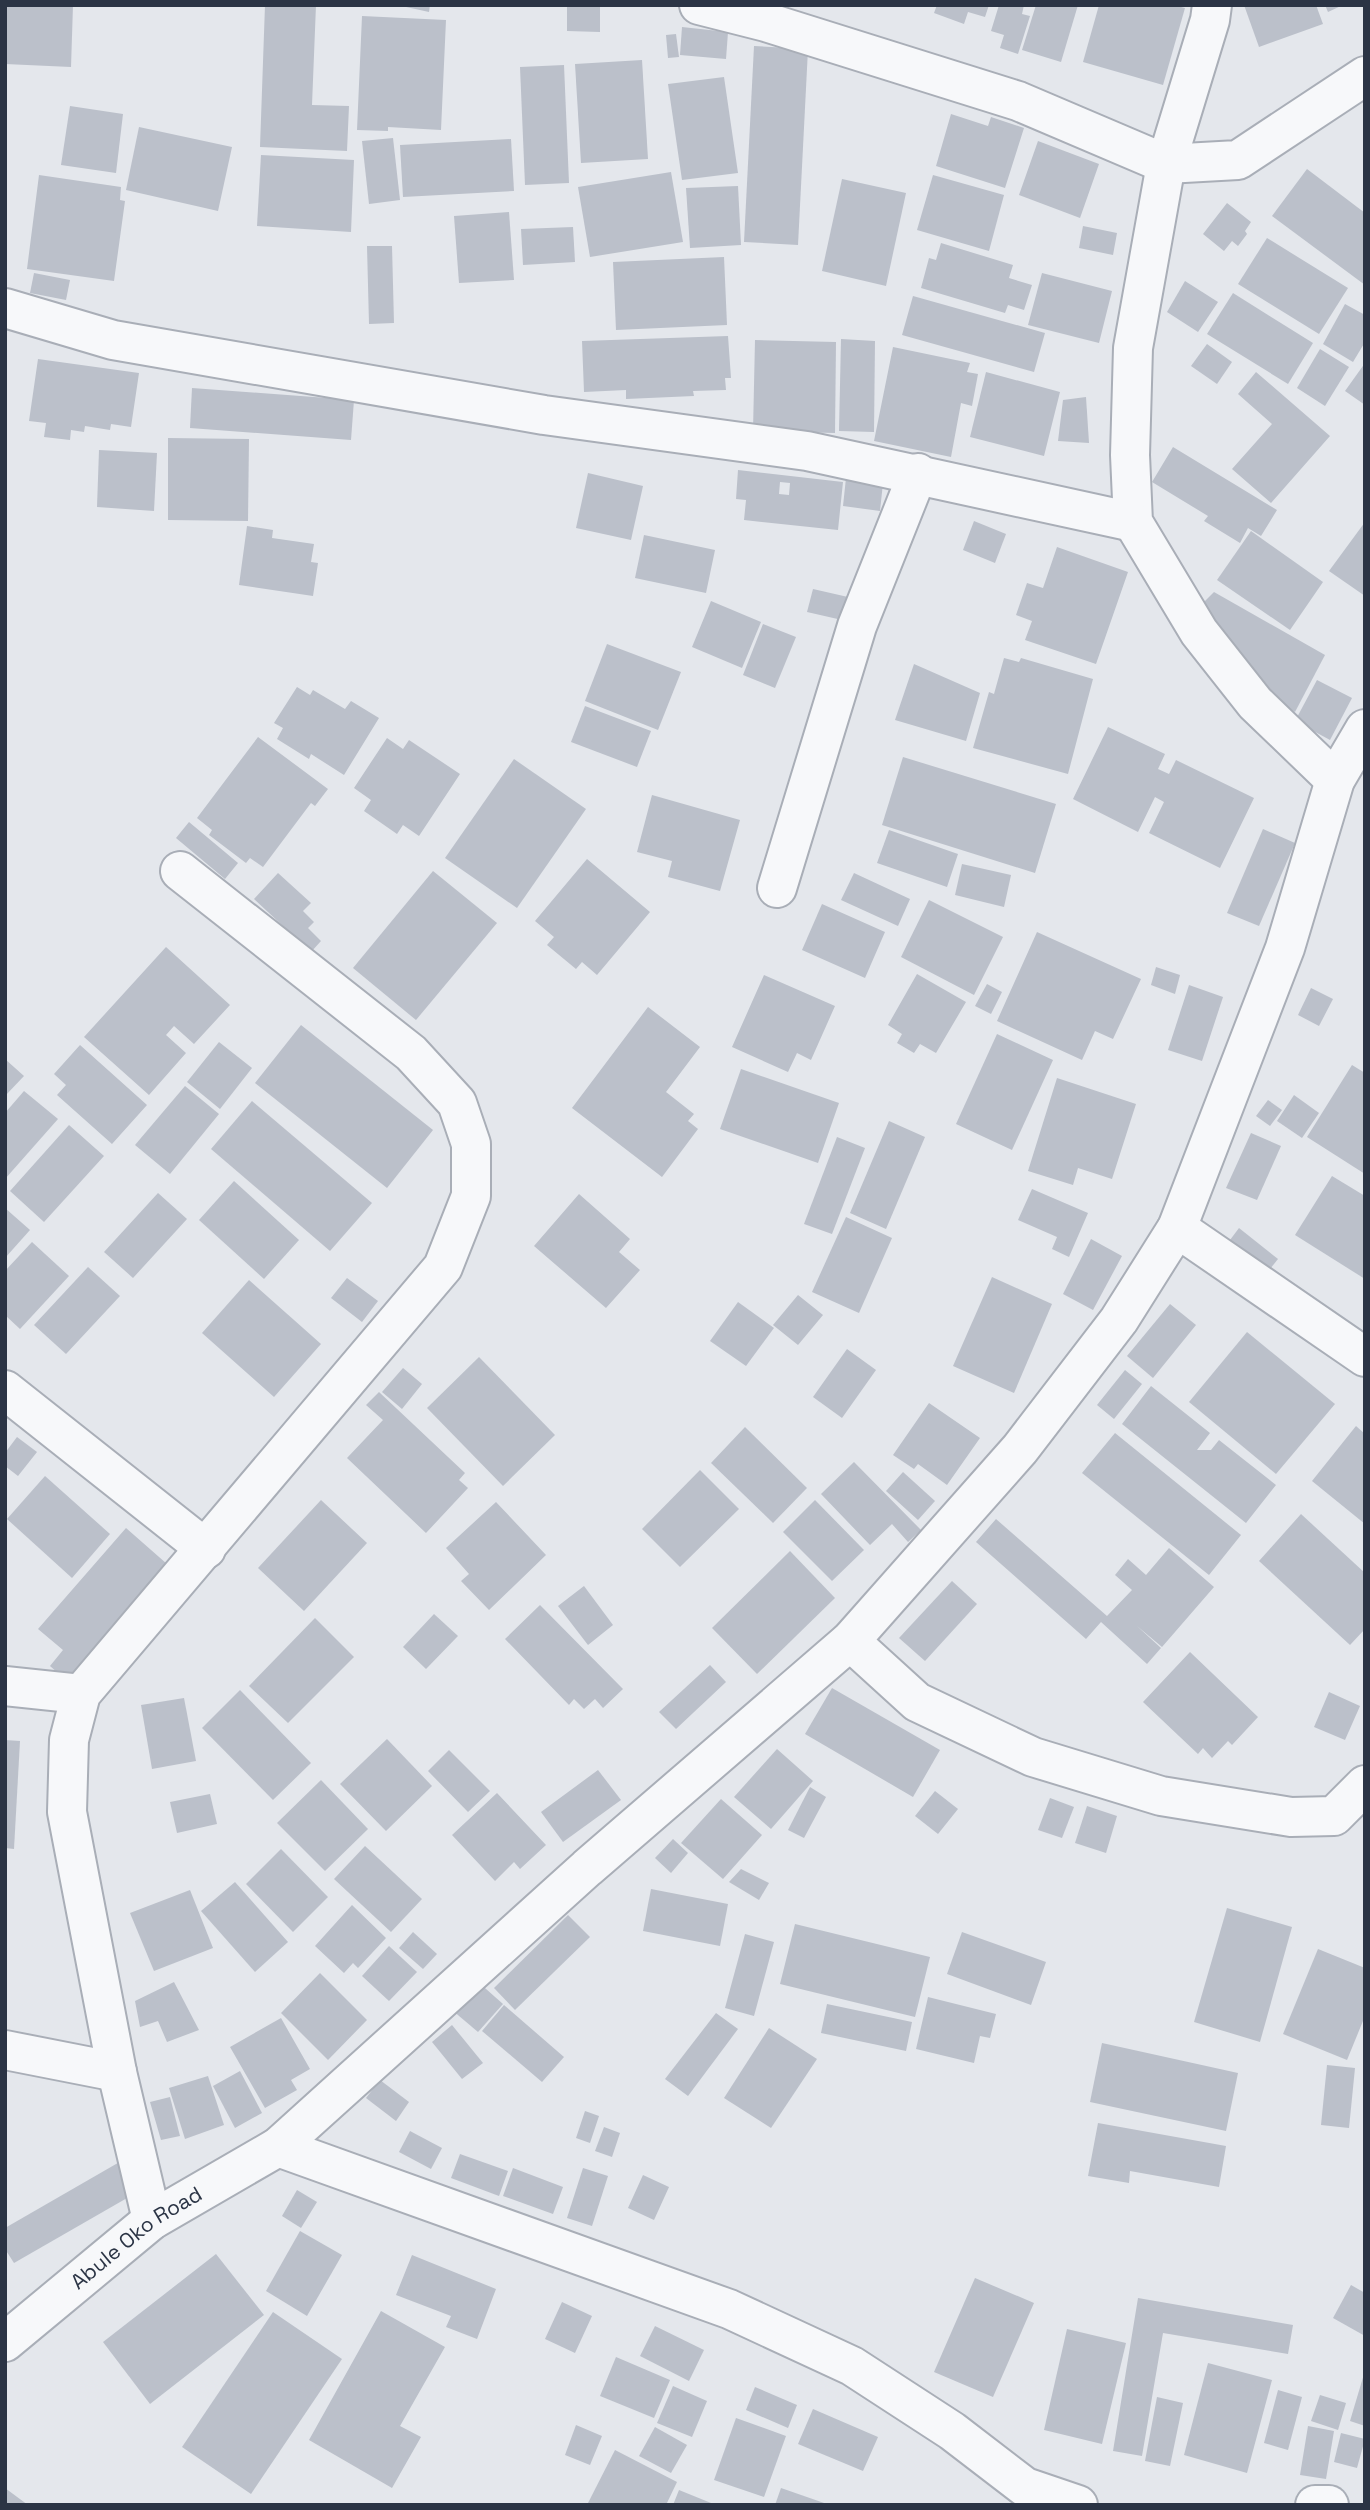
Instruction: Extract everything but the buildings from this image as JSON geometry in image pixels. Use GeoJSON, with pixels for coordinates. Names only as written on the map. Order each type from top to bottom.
{"type":"FeatureCollection","features":[{"type":"Feature","properties":{"kind":"street"},"geometry":{"type":"LineString","coordinates":[[699,5],[766,22],[1018,101],[1166,164],[1238,160],[1365,76]]}},
{"type":"Feature","properties":{"kind":"street"},"geometry":{"type":"LineString","coordinates":[[1212,5],[1210,20],[1166,164],[1133,348],[1130,455],[1133,522],[1207,642],[1255,702],[1335,780]]}},
{"type":"Feature","properties":{"kind":"street"},"geometry":{"type":"LineString","coordinates":[[5,308],[113,340],[544,415],[807,451],[918,473],[1133,522]]}},
{"type":"Feature","properties":{"kind":"street"},"geometry":{"type":"LineString","coordinates":[[777,888],[857,626],[918,473]]}},
{"type":"Feature","properties":{"kind":"street","name":"Abule Oko Road"},"geometry":{"type":"LineString","coordinates":[[5,2342],[152,2220],[278,2147],[587,1868],[850,1641],[1020,1448],[1119,1320],[1177,1228],[1284,948],[1335,780],[1365,729]]}},
{"type":"Feature","properties":{"kind":"street"},"geometry":{"type":"LineString","coordinates":[[152,2220],[117,2072],[67,1812],[69,1740],[81,1694],[443,1266],[471,1196],[471,1144],[457,1103],[411,1053],[180,871]]}},
{"type":"Feature","properties":{"kind":"street"},"geometry":{"type":"LineString","coordinates":[[1177,1228],[1365,1357]]}},
{"type":"Feature","properties":{"kind":"street"},"geometry":{"type":"LineString","coordinates":[[5,1390],[206,1549]]}},
{"type":"Feature","properties":{"kind":"street"},"geometry":{"type":"LineString","coordinates":[[850,1641],[917,1702],[1033,1757],[1161,1796],[1291,1817],[1334,1816],[1365,1785]]}},
{"type":"Feature","properties":{"kind":"street"},"geometry":{"type":"LineString","coordinates":[[5,1686],[81,1694]]}},
{"type":"Feature","properties":{"kind":"street"},"geometry":{"type":"LineString","coordinates":[[5,2050],[117,2072]]}},
{"type":"Feature","properties":{"kind":"street"},"geometry":{"type":"LineString","coordinates":[[278,2147],[729,2309],[852,2366],[952,2431],[1025,2487],[1079,2505]]}},
{"type":"Feature","properties":{"kind":"street"},"geometry":{"type":"LineString","coordinates":[[1315,2505],[1329,2505]]}}]}
